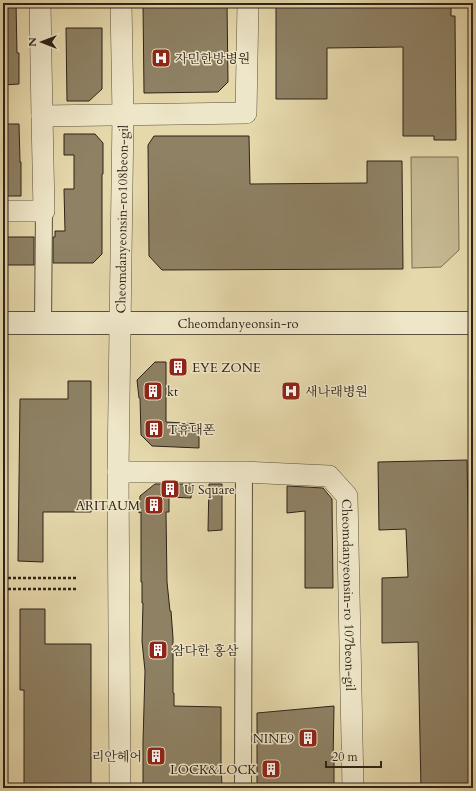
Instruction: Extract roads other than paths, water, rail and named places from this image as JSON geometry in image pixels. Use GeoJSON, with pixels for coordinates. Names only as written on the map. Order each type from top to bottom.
{"type":"FeatureCollection","features":[{"type":"Feature","properties":{"kind":"street"},"geometry":{"type":"LineString","coordinates":[[40,3],[44,211],[44,323]]}},
{"type":"Feature","properties":{"kind":"street","name":"Cheomdanyeonsin-ro108beon-gil"},"geometry":{"type":"LineString","coordinates":[[119,323],[123,115],[121,3]]}},
{"type":"Feature","properties":{"kind":"street","name":"Cheomdanyeonsin-ro108beon-gil"},"geometry":{"type":"LineString","coordinates":[[42,116],[246,113],[248,3]]}},
{"type":"Feature","properties":{"kind":"street"},"geometry":{"type":"LineString","coordinates":[[3,211],[44,211]]}},
{"type":"Feature","properties":{"kind":"street","name":"Cheomdanyeonsin-ro"},"geometry":{"type":"LineString","coordinates":[[3,323],[473,323]]}},
{"type":"Feature","properties":{"kind":"street"},"geometry":{"type":"LineString","coordinates":[[119,323],[118,472],[120,788]]}},
{"type":"Feature","properties":{"kind":"street","name":"Cheomdanyeonsin-ro 107beon-gil"},"geometry":{"type":"LineString","coordinates":[[118,472],[244,472],[329,476],[347,496],[353,788]]}},
{"type":"Feature","properties":{"kind":"street"},"geometry":{"type":"LineString","coordinates":[[243,788],[244,472]]}},
{"type":"Feature","properties":{"kind":"place","name":"자민한방병원"},"geometry":{"type":"Point","coordinates":[161,58]}},
{"type":"Feature","properties":{"kind":"place","name":"EYE ZONE"},"geometry":{"type":"Point","coordinates":[178,367]}},
{"type":"Feature","properties":{"kind":"place","name":"kt"},"geometry":{"type":"Point","coordinates":[153,391]}},
{"type":"Feature","properties":{"kind":"place","name":"새나래병원"},"geometry":{"type":"Point","coordinates":[291,391]}},
{"type":"Feature","properties":{"kind":"place","name":"T휴대폰"},"geometry":{"type":"Point","coordinates":[154,429]}},
{"type":"Feature","properties":{"kind":"place","name":"U Square"},"geometry":{"type":"Point","coordinates":[170,489]}},
{"type":"Feature","properties":{"kind":"place","name":"ARITAUM"},"geometry":{"type":"Point","coordinates":[154,505]}},
{"type":"Feature","properties":{"kind":"place","name":"참다한 홍삼"},"geometry":{"type":"Point","coordinates":[158,650]}},
{"type":"Feature","properties":{"kind":"place","name":"NINE9"},"geometry":{"type":"Point","coordinates":[308,738]}},
{"type":"Feature","properties":{"kind":"place","name":"리안헤어"},"geometry":{"type":"Point","coordinates":[156,756]}},
{"type":"Feature","properties":{"kind":"place","name":"LOCK&LOCK"},"geometry":{"type":"Point","coordinates":[271,769]}}]}
